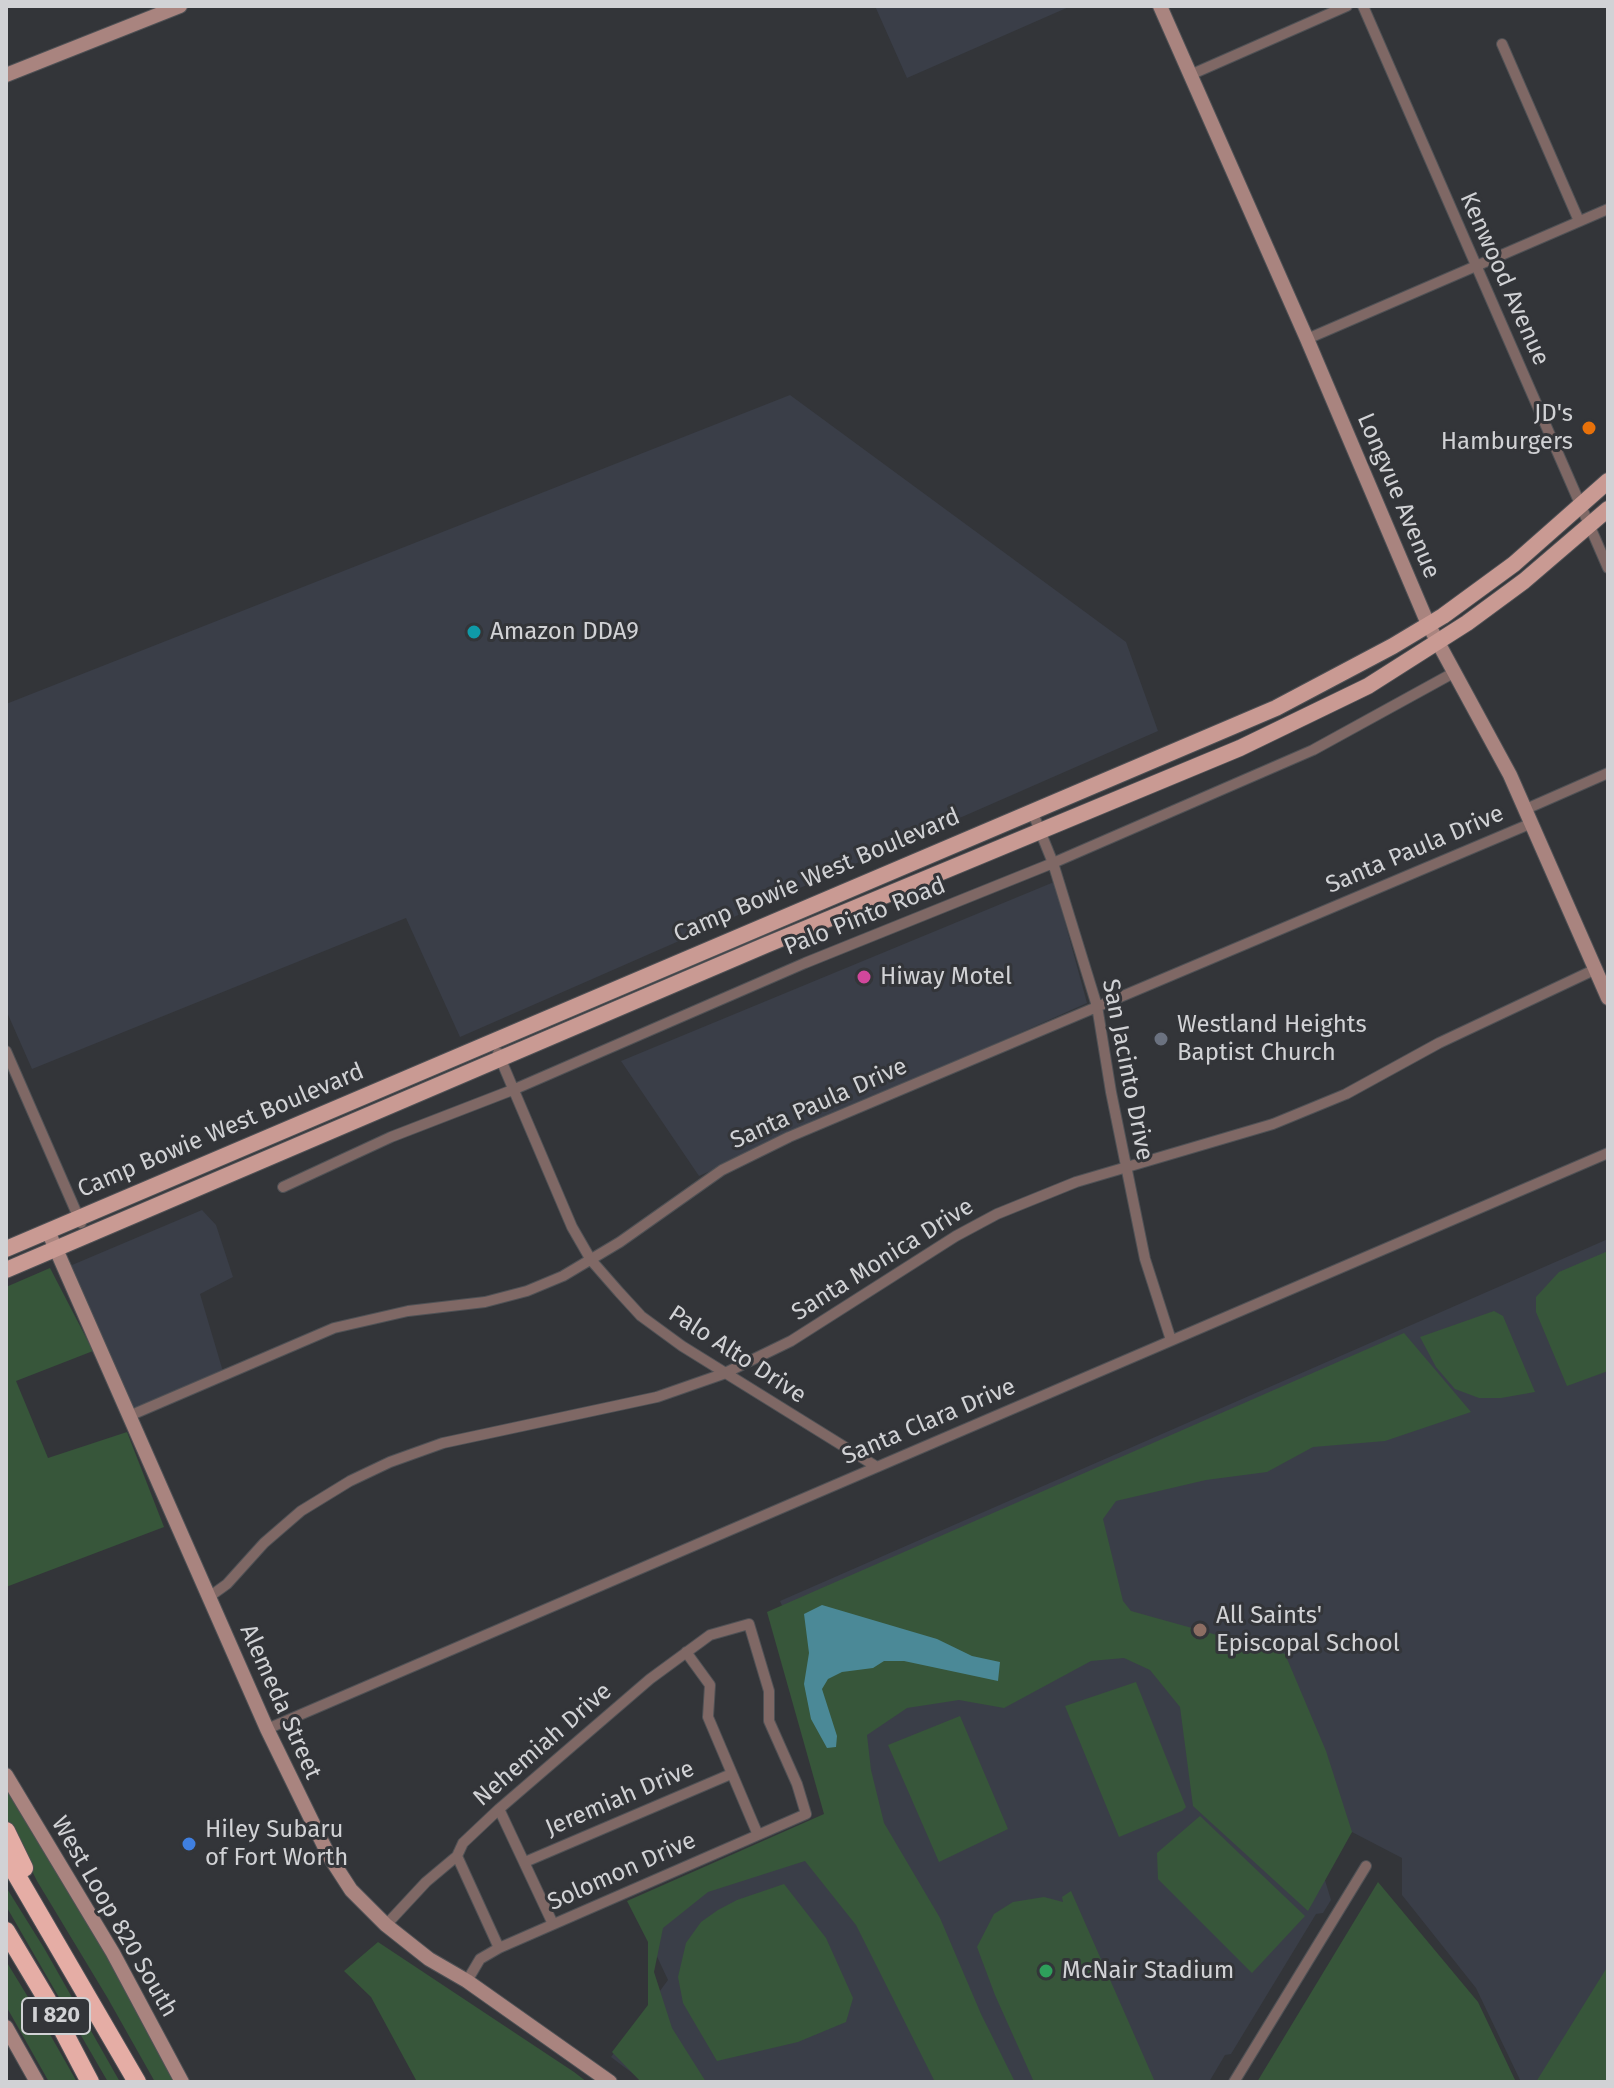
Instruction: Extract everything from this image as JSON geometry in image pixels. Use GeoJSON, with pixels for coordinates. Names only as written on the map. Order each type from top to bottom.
{"type":"FeatureCollection","features":[{"type":"Feature","properties":{"kind":"highway"},"geometry":{"type":"LineString","coordinates":[[6,1831],[73,1971]]}},
{"type":"Feature","properties":{"kind":"highway","name":"I 820"},"geometry":{"type":"LineString","coordinates":[[6,1857],[137,2082]]}},
{"type":"Feature","properties":{"kind":"highway","name":"I 820"},"geometry":{"type":"LineString","coordinates":[[6,1933],[19,1951],[90,2082]]}},
{"type":"Feature","properties":{"kind":"main road"},"geometry":{"type":"LineString","coordinates":[[6,75],[180,6]]}},
{"type":"Feature","properties":{"kind":"main road","name":"Longvue Avenue"},"geometry":{"type":"LineString","coordinates":[[1160,6],[1428,624],[1529,816],[1608,998]]}},
{"type":"Feature","properties":{"kind":"main road","name":"Camp Bowie West Boulevard"},"geometry":{"type":"LineString","coordinates":[[6,1249],[1276,708],[1428,624],[1514,564],[1608,481]]}},
{"type":"Feature","properties":{"kind":"main road","name":"Camp Bowie West Boulevard"},"geometry":{"type":"LineString","coordinates":[[6,1270],[766,945],[1240,748],[1368,686],[1438,642],[1524,581],[1608,509]]}},
{"type":"Feature","properties":{"kind":"main road"},"geometry":{"type":"LineString","coordinates":[[759,927],[766,945]]}},
{"type":"Feature","properties":{"kind":"main road","name":"Alemeda Street"},"geometry":{"type":"LineString","coordinates":[[48,1231],[267,1729],[329,1856],[351,1890],[386,1925],[429,1959],[467,1981],[610,2082]]}},
{"type":"Feature","properties":{"kind":"main road","name":"West Loop 820 South"},"geometry":{"type":"LineString","coordinates":[[6,1775],[113,1953],[182,2082]]}},
{"type":"Feature","properties":{"kind":"main road"},"geometry":{"type":"LineString","coordinates":[[6,2027],[37,2082]]}},
{"type":"Feature","properties":{"kind":"street"},"geometry":{"type":"LineString","coordinates":[[1190,75],[1347,6]]}},
{"type":"Feature","properties":{"kind":"street","name":"Kenwood Avenue"},"geometry":{"type":"LineString","coordinates":[[1363,6],[1608,568]]}},
{"type":"Feature","properties":{"kind":"street"},"geometry":{"type":"LineString","coordinates":[[1502,44],[1579,221]]}},
{"type":"Feature","properties":{"kind":"street"},"geometry":{"type":"LineString","coordinates":[[1307,339],[1608,209]]}},
{"type":"Feature","properties":{"kind":"street","name":"Palo Pinto Road"},"geometry":{"type":"LineString","coordinates":[[283,1187],[391,1137],[515,1089],[805,963],[1053,863],[1313,750],[1455,672]]}},
{"type":"Feature","properties":{"kind":"street","name":"Santa Paula Drive"},"geometry":{"type":"LineString","coordinates":[[129,1416],[334,1328],[371,1318],[485,1302],[527,1291],[563,1276],[735,1163],[789,1137],[1529,816],[1608,773]]}},
{"type":"Feature","properties":{"kind":"street","name":"San Jacinto Drive"},"geometry":{"type":"LineString","coordinates":[[1032,811],[1053,863],[1097,1006],[1145,1259],[1171,1340]]}},
{"type":"Feature","properties":{"kind":"street","name":"Santa Monica Drive"},"geometry":{"type":"LineString","coordinates":[[209,1597],[227,1584],[264,1543],[301,1511],[350,1481],[390,1462],[443,1443],[657,1397],[723,1374],[791,1341],[988,1219],[1076,1182],[1273,1124],[1346,1094],[1439,1043],[1596,969]]}},
{"type":"Feature","properties":{"kind":"street","name":"Palo Alto Drive"},"geometry":{"type":"LineString","coordinates":[[493,1041],[572,1227],[591,1260],[641,1316],[723,1374],[877,1467]]}},
{"type":"Feature","properties":{"kind":"street"},"geometry":{"type":"LineString","coordinates":[[6,1051],[87,1236]]}},
{"type":"Feature","properties":{"kind":"street","name":"Santa Clara Drive"},"geometry":{"type":"LineString","coordinates":[[267,1729],[1608,1153]]}},
{"type":"Feature","properties":{"kind":"street","name":"Nehemiah Drive"},"geometry":{"type":"LineString","coordinates":[[386,1925],[426,1882],[457,1856],[463,1843],[499,1809],[650,1679],[710,1635],[749,1624],[769,1691],[769,1721],[797,1784],[806,1814]]}},
{"type":"Feature","properties":{"kind":"street"},"geometry":{"type":"LineString","coordinates":[[686,1652],[710,1685],[708,1717],[758,1835]]}},
{"type":"Feature","properties":{"kind":"street","name":"Jeremiah Drive"},"geometry":{"type":"LineString","coordinates":[[525,1862],[731,1774]]}},
{"type":"Feature","properties":{"kind":"street"},"geometry":{"type":"LineString","coordinates":[[499,1809],[553,1924]]}},
{"type":"Feature","properties":{"kind":"street","name":"Solomon Drive"},"geometry":{"type":"LineString","coordinates":[[467,1981],[480,1959],[499,1948],[806,1814]]}},
{"type":"Feature","properties":{"kind":"street"},"geometry":{"type":"LineString","coordinates":[[457,1856],[499,1948]]}},
{"type":"Feature","properties":{"kind":"street"},"geometry":{"type":"LineString","coordinates":[[1234,2082],[1366,1866]]}},
{"type":"Feature","properties":{"kind":"shaded area"},"geometry":{"type":"Polygon","coordinates":[[[875,6],[1071,6],[907,78],[875,6]]]}},
{"type":"Feature","properties":{"kind":"shaded area"},"geometry":{"type":"Polygon","coordinates":[[[790,395],[1126,642],[1158,731],[460,1037],[406,918],[32,1069],[6,1010],[6,704],[790,395]]]}},
{"type":"Feature","properties":{"kind":"shaded area"},"geometry":{"type":"Polygon","coordinates":[[[1054,882],[1087,1003],[699,1176],[621,1061],[1054,882]]]}},
{"type":"Feature","properties":{"kind":"shaded area"},"geometry":{"type":"Polygon","coordinates":[[[202,1210],[216,1225],[233,1277],[200,1294],[224,1375],[129,1416],[65,1268],[202,1210]]]}},
{"type":"Feature","properties":{"kind":"shaded area","name":"All Saints' Episcopal School"},"geometry":{"type":"Polygon","coordinates":[[[1608,1239],[1608,2082],[1521,2082],[1476,1988],[1402,1895],[1402,1858],[1352,1832],[1324,1877],[1331,1900],[1323,1913],[1316,1914],[1231,2054],[1225,2055],[1209,2082],[644,2082],[611,2057],[668,1980],[632,1903],[867,1798],[780,1601],[1608,1239]]]}},
{"type":"Feature","properties":{"kind":"green space"},"geometry":{"type":"Polygon","coordinates":[[[1608,1251],[1608,1371],[1567,1386],[1536,1312],[1536,1297],[1559,1272],[1608,1251]]]}},
{"type":"Feature","properties":{"kind":"green space"},"geometry":{"type":"Polygon","coordinates":[[[50,1268],[93,1351],[16,1381],[48,1458],[127,1432],[164,1527],[6,1587],[6,1287],[50,1268]]]}},
{"type":"Feature","properties":{"kind":"green space"},"geometry":{"type":"Polygon","coordinates":[[[1494,1311],[1503,1316],[1535,1392],[1479,1398],[1455,1389],[1436,1367],[1420,1337],[1494,1311]]]}},
{"type":"Feature","properties":{"kind":"green space"},"geometry":{"type":"Polygon","coordinates":[[[1404,1333],[1471,1412],[1385,1441],[1313,1447],[1267,1472],[1206,1480],[1116,1501],[1103,1519],[1123,1601],[1131,1611],[1285,1654],[1326,1751],[1352,1832],[1308,1911],[1193,1806],[1180,1707],[1150,1670],[1124,1658],[1091,1661],[1004,1708],[959,1700],[907,1708],[867,1735],[871,1770],[884,1823],[940,1918],[981,2014],[1015,2082],[935,2082],[856,1925],[805,1861],[708,1892],[663,1928],[654,1972],[672,2028],[706,2082],[641,2082],[612,2052],[648,2005],[648,1942],[627,1901],[824,1814],[767,1612],[1404,1333]]]}},
{"type":"Feature","properties":{"kind":"green space"},"geometry":{"type":"Polygon","coordinates":[[[1136,1682],[1186,1807],[1119,1837],[1065,1706],[1136,1682]]]}},
{"type":"Feature","properties":{"kind":"green space"},"geometry":{"type":"Polygon","coordinates":[[[960,1716],[1008,1829],[939,1862],[888,1745],[960,1716]]]}},
{"type":"Feature","properties":{"kind":"green space"},"geometry":{"type":"Polygon","coordinates":[[[6,1787],[112,1960],[177,2082],[155,2082],[37,1881],[6,1819],[6,1787]]]}},
{"type":"Feature","properties":{"kind":"green space"},"geometry":{"type":"Polygon","coordinates":[[[1200,1816],[1305,1916],[1252,1973],[1158,1879],[1157,1853],[1200,1816]]]}},
{"type":"Feature","properties":{"kind":"green space"},"geometry":{"type":"Polygon","coordinates":[[[1378,1882],[1478,2002],[1516,2082],[1257,2082],[1378,1882]]]}},
{"type":"Feature","properties":{"kind":"green space"},"geometry":{"type":"Polygon","coordinates":[[[784,1884],[826,1938],[853,1998],[846,2022],[798,2042],[717,2061],[683,2003],[678,1977],[686,1943],[701,1922],[718,1910],[784,1884]]]}},
{"type":"Feature","properties":{"kind":"green space"},"geometry":{"type":"Polygon","coordinates":[[[6,1887],[120,2082],[108,2082],[6,1906],[6,1887]]]}},
{"type":"Feature","properties":{"kind":"green space","name":"McNair Stadium"},"geometry":{"type":"Polygon","coordinates":[[[1071,1891],[1155,2082],[1034,2082],[995,1995],[977,1947],[994,1914],[1013,1902],[1044,1897],[1063,1902],[1062,1897],[1071,1891]]]}},
{"type":"Feature","properties":{"kind":"green space"},"geometry":{"type":"Polygon","coordinates":[[[378,1942],[587,2082],[414,2082],[416,2080],[371,1997],[344,1971],[378,1942]]]}},
{"type":"Feature","properties":{"kind":"green space"},"geometry":{"type":"Polygon","coordinates":[[[6,1961],[77,2082],[49,2082],[6,2006],[6,1961]]]}},
{"type":"Feature","properties":{"kind":"green space"},"geometry":{"type":"Polygon","coordinates":[[[1606,1969],[1608,2082],[1536,2082],[1606,1969]]]}},
{"type":"Feature","properties":{"kind":"water"},"geometry":{"type":"Polygon","coordinates":[[[822,1605],[937,1639],[972,1656],[1000,1662],[998,1681],[904,1661],[884,1661],[873,1668],[842,1672],[828,1679],[822,1689],[837,1736],[836,1747],[827,1748],[811,1719],[804,1684],[809,1653],[804,1614],[822,1605]]]}},
{"type":"Feature","properties":{"kind":"place","name":"JD's Hamburgers"},"geometry":{"type":"Point","coordinates":[1589,428]}},
{"type":"Feature","properties":{"kind":"place","name":"Amazon DDA9"},"geometry":{"type":"Point","coordinates":[474,632]}},
{"type":"Feature","properties":{"kind":"place","name":"Hiway Motel"},"geometry":{"type":"Point","coordinates":[864,977]}},
{"type":"Feature","properties":{"kind":"place","name":"Westland Heights Baptist Church"},"geometry":{"type":"Point","coordinates":[1161,1039]}},
{"type":"Feature","properties":{"kind":"place","name":"All Saints' Episcopal School"},"geometry":{"type":"Point","coordinates":[1200,1630]}},
{"type":"Feature","properties":{"kind":"place","name":"Hiley Subaru of Fort Worth"},"geometry":{"type":"Point","coordinates":[189,1844]}},
{"type":"Feature","properties":{"kind":"place","name":"McNair Stadium"},"geometry":{"type":"Point","coordinates":[1046,1971]}}]}
